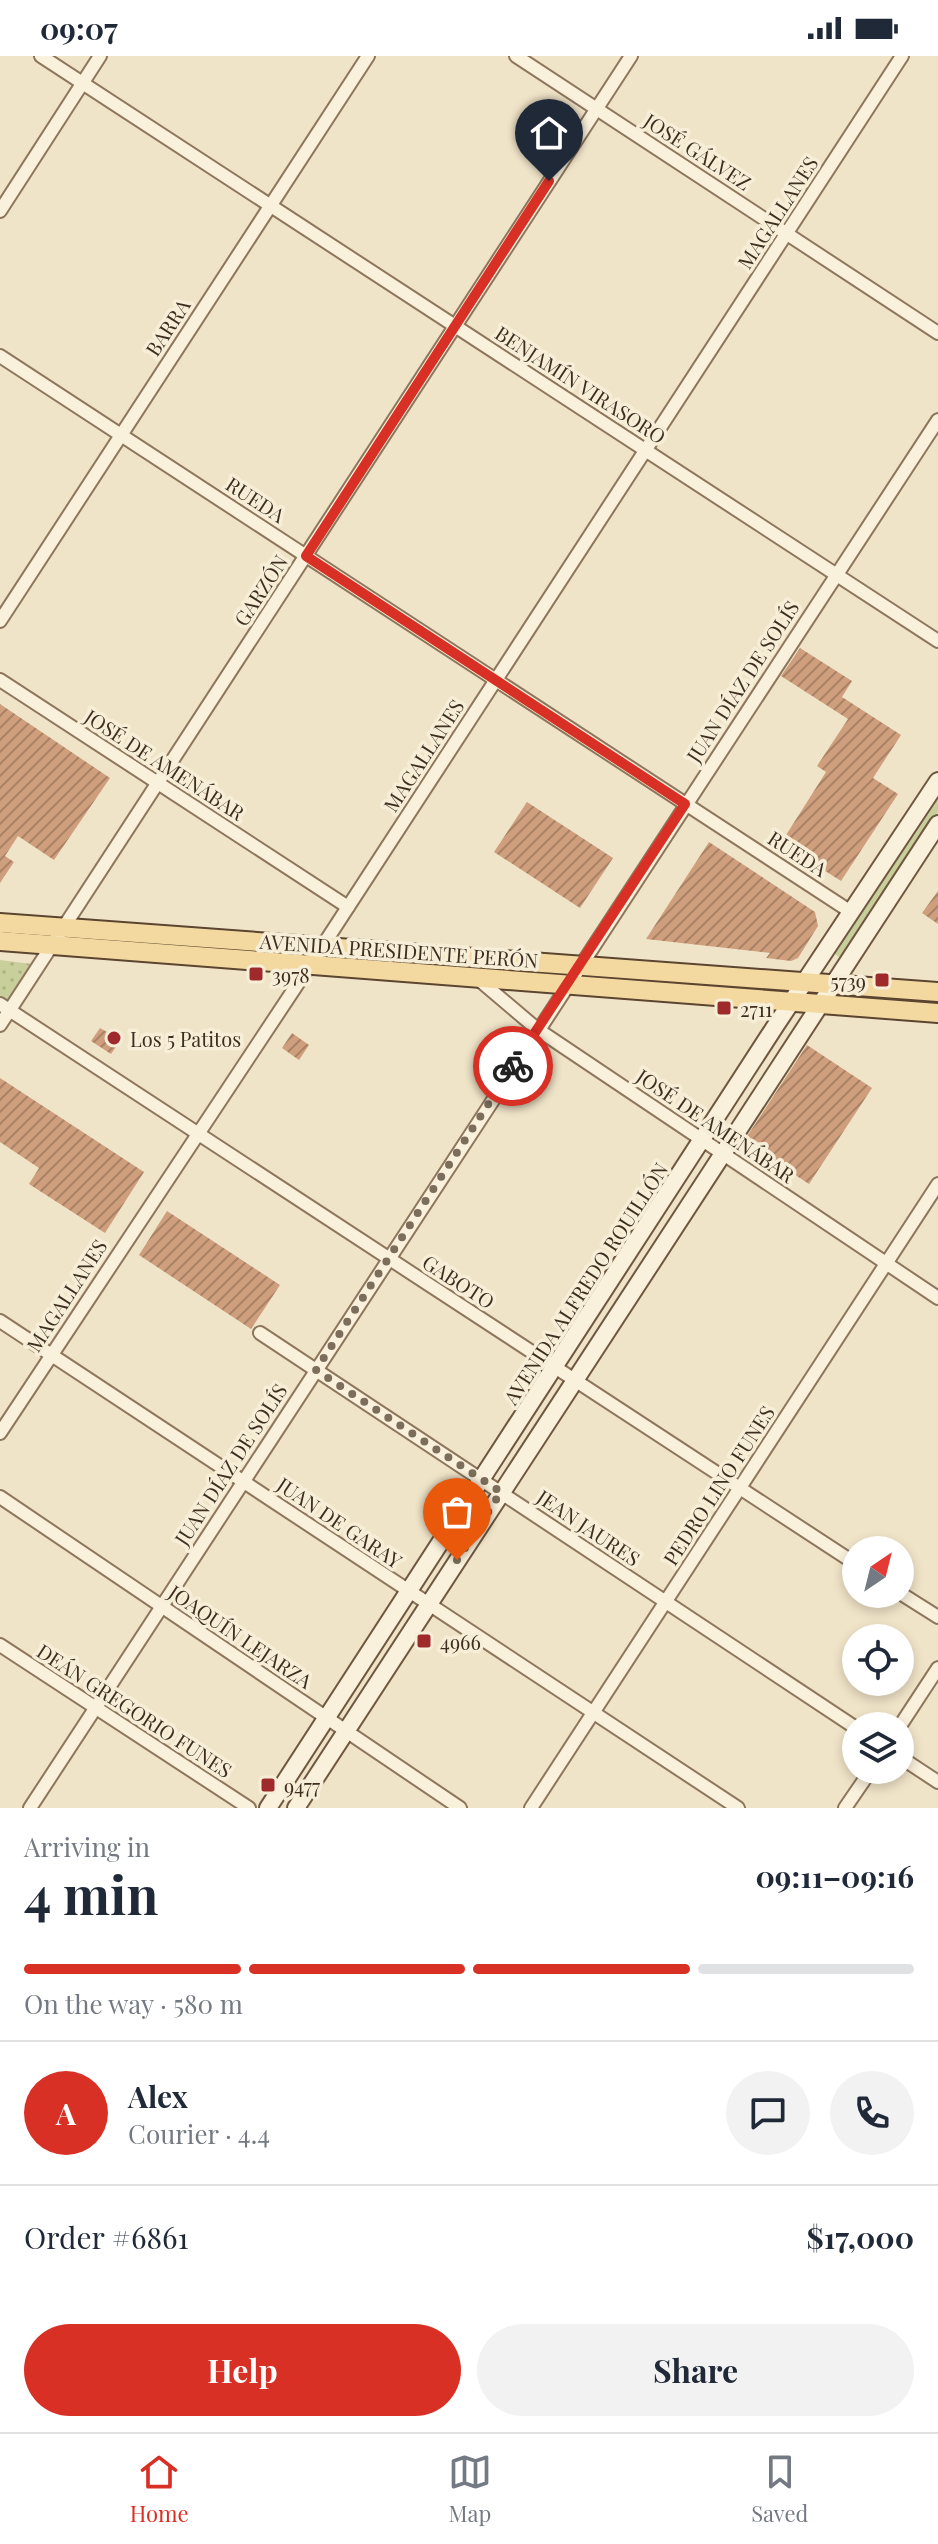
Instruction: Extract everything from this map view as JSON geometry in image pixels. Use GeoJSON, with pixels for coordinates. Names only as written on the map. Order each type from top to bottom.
{"type":"FeatureCollection","features":[{"type":"Feature","properties":{"kind":"main road","name":"AVENIDA PRESIDENTE PERÓN"},"geometry":{"type":"LineString","coordinates":[[0,923],[938,992]]}},
{"type":"Feature","properties":{"kind":"main road","name":"AVENIDA PRESIDENTE PERÓN"},"geometry":{"type":"LineString","coordinates":[[0,941],[938,1013]]}},
{"type":"Feature","properties":{"kind":"street","name":"BENJAMÍN VIRASORO"},"geometry":{"type":"LineString","coordinates":[[41,56],[938,641]]}},
{"type":"Feature","properties":{"kind":"street"},"geometry":{"type":"LineString","coordinates":[[0,211],[100,56]]}},
{"type":"Feature","properties":{"kind":"street","name":"BARRA"},"geometry":{"type":"LineString","coordinates":[[0,621],[368,56]]}},
{"type":"Feature","properties":{"kind":"street","name":"JOSÉ GÁLVEZ"},"geometry":{"type":"LineString","coordinates":[[516,56],[938,333]]}},
{"type":"Feature","properties":{"kind":"street","name":"GARZÓN"},"geometry":{"type":"LineString","coordinates":[[0,1025],[5,1007],[53,945],[631,56]]}},
{"type":"Feature","properties":{"kind":"street","name":"MAGALLANES"},"geometry":{"type":"LineString","coordinates":[[0,1433],[196,1133],[310,966],[902,56]]}},
{"type":"Feature","properties":{"kind":"street","name":"RUEDA"},"geometry":{"type":"LineString","coordinates":[[0,356],[851,912]]}},
{"type":"Feature","properties":{"kind":"street","name":"JUAN DÍAZ DE SOLÍS"},"geometry":{"type":"LineString","coordinates":[[30,1808],[938,420]]}},
{"type":"Feature","properties":{"kind":"street","name":"JOSÉ DE AMENÁBAR"},"geometry":{"type":"LineString","coordinates":[[0,680],[348,907]]}},
{"type":"Feature","properties":{"kind":"street","name":"AVENIDA ALFREDO ROUILLÓN"},"geometry":{"type":"LineString","coordinates":[[268,1808],[804,982],[938,781]]}},
{"type":"Feature","properties":{"kind":"street"},"geometry":{"type":"LineString","coordinates":[[296,1808],[938,824]]}},
{"type":"Feature","properties":{"kind":"street","name":"JOSÉ DE AMENÁBAR"},"geometry":{"type":"LineString","coordinates":[[477,978],[537,1029],[938,1298]]}},
{"type":"Feature","properties":{"kind":"street","name":"GABOTO"},"geometry":{"type":"LineString","coordinates":[[5,1007],[842,1555]]}},
{"type":"Feature","properties":{"kind":"street","name":"PEDRO LINO FUNES"},"geometry":{"type":"LineString","coordinates":[[531,1808],[938,1184]]}},
{"type":"Feature","properties":{"kind":"street","name":"JUAN DE GARAY"},"geometry":{"type":"LineString","coordinates":[[0,1321],[738,1808]]}},
{"type":"Feature","properties":{"kind":"street","name":"JEAN JAURES"},"geometry":{"type":"LineString","coordinates":[[260,1333],[842,1719]]}},
{"type":"Feature","properties":{"kind":"street","name":"JOAQUÍN LEJARZA"},"geometry":{"type":"LineString","coordinates":[[0,1497],[460,1808]]}},
{"type":"Feature","properties":{"kind":"street"},"geometry":{"type":"LineString","coordinates":[[914,1602],[938,1617]]}},
{"type":"Feature","properties":{"kind":"street","name":"DEÁN GREGORIO FUNES"},"geometry":{"type":"LineString","coordinates":[[0,1645],[249,1808]]}},
{"type":"Feature","properties":{"kind":"street"},"geometry":{"type":"LineString","coordinates":[[909,1712],[938,1668]]}},
{"type":"Feature","properties":{"kind":"street"},"geometry":{"type":"LineString","coordinates":[[914,1766],[938,1782]]}},
{"type":"Feature","properties":{"kind":"street"},"geometry":{"type":"LineString","coordinates":[[845,1808],[861,1784]]}},
{"type":"Feature","properties":{"kind":"green space"},"geometry":{"type":"Polygon","coordinates":[[[938,796],[938,812],[842,959],[835,954],[938,796]]]}},
{"type":"Feature","properties":{"kind":"green space"},"geometry":{"type":"Polygon","coordinates":[[[0,960],[32,964],[7,1002],[0,998],[0,960]]]}},
{"type":"Feature","properties":{"kind":"building"},"geometry":{"type":"Polygon","coordinates":[[[800,648],[852,681],[842,697],[901,735],[873,778],[898,794],[841,881],[781,843],[826,772],[817,766],[848,719],[781,676],[800,648]]]}},
{"type":"Feature","properties":{"kind":"building"},"geometry":{"type":"Polygon","coordinates":[[[0,704],[110,778],[54,860],[18,836],[5,856],[14,862],[0,883],[0,704]]]}},
{"type":"Feature","properties":{"kind":"building"},"geometry":{"type":"Polygon","coordinates":[[[527,802],[613,858],[580,908],[494,852],[527,802]]]}},
{"type":"Feature","properties":{"kind":"building"},"geometry":{"type":"Polygon","coordinates":[[[709,842],[815,912],[818,926],[798,958],[791,961],[766,958],[770,953],[646,939],[709,842]]]}},
{"type":"Feature","properties":{"kind":"building"},"geometry":{"type":"Polygon","coordinates":[[[938,891],[938,924],[922,913],[938,891]]]}},
{"type":"Feature","properties":{"kind":"building"},"geometry":{"type":"Polygon","coordinates":[[[100,1028],[121,1040],[111,1054],[91,1041],[100,1028]]]}},
{"type":"Feature","properties":{"kind":"building"},"geometry":{"type":"Polygon","coordinates":[[[292,1033],[309,1045],[299,1060],[282,1048],[292,1033]]]}},
{"type":"Feature","properties":{"kind":"building"},"geometry":{"type":"Polygon","coordinates":[[[807,1045],[872,1088],[809,1184],[744,1141],[807,1045]]]}},
{"type":"Feature","properties":{"kind":"building"},"geometry":{"type":"Polygon","coordinates":[[[0,1078],[144,1172],[105,1233],[29,1184],[39,1168],[0,1142],[0,1078]]]}},
{"type":"Feature","properties":{"kind":"building"},"geometry":{"type":"Polygon","coordinates":[[[167,1211],[280,1285],[251,1329],[139,1255],[167,1211]]]}},
{"type":"Feature","properties":{"kind":"way so far"},"geometry":{"type":"LineString","coordinates":[[457,1560],[501,1492],[316,1370],[513,1066]]}},
{"type":"Feature","properties":{"kind":"place","name":"3978"},"geometry":{"type":"Point","coordinates":[256,974]}},
{"type":"Feature","properties":{"kind":"place","name":"5739"},"geometry":{"type":"Point","coordinates":[882,980]}},
{"type":"Feature","properties":{"kind":"place","name":"2711"},"geometry":{"type":"Point","coordinates":[724,1008]}},
{"type":"Feature","properties":{"kind":"place","name":"Los 5 Patitos"},"geometry":{"type":"Point","coordinates":[114,1038]}},
{"type":"Feature","properties":{"kind":"place","name":"4966"},"geometry":{"type":"Point","coordinates":[424,1641]}},
{"type":"Feature","properties":{"kind":"place","name":"9477"},"geometry":{"type":"Point","coordinates":[268,1785]}},
{"type":"Feature","properties":{"kind":"route"},"geometry":{"type":"LineString","coordinates":[[513,1066],[685,804],[306,556],[549,181]]}}]}
